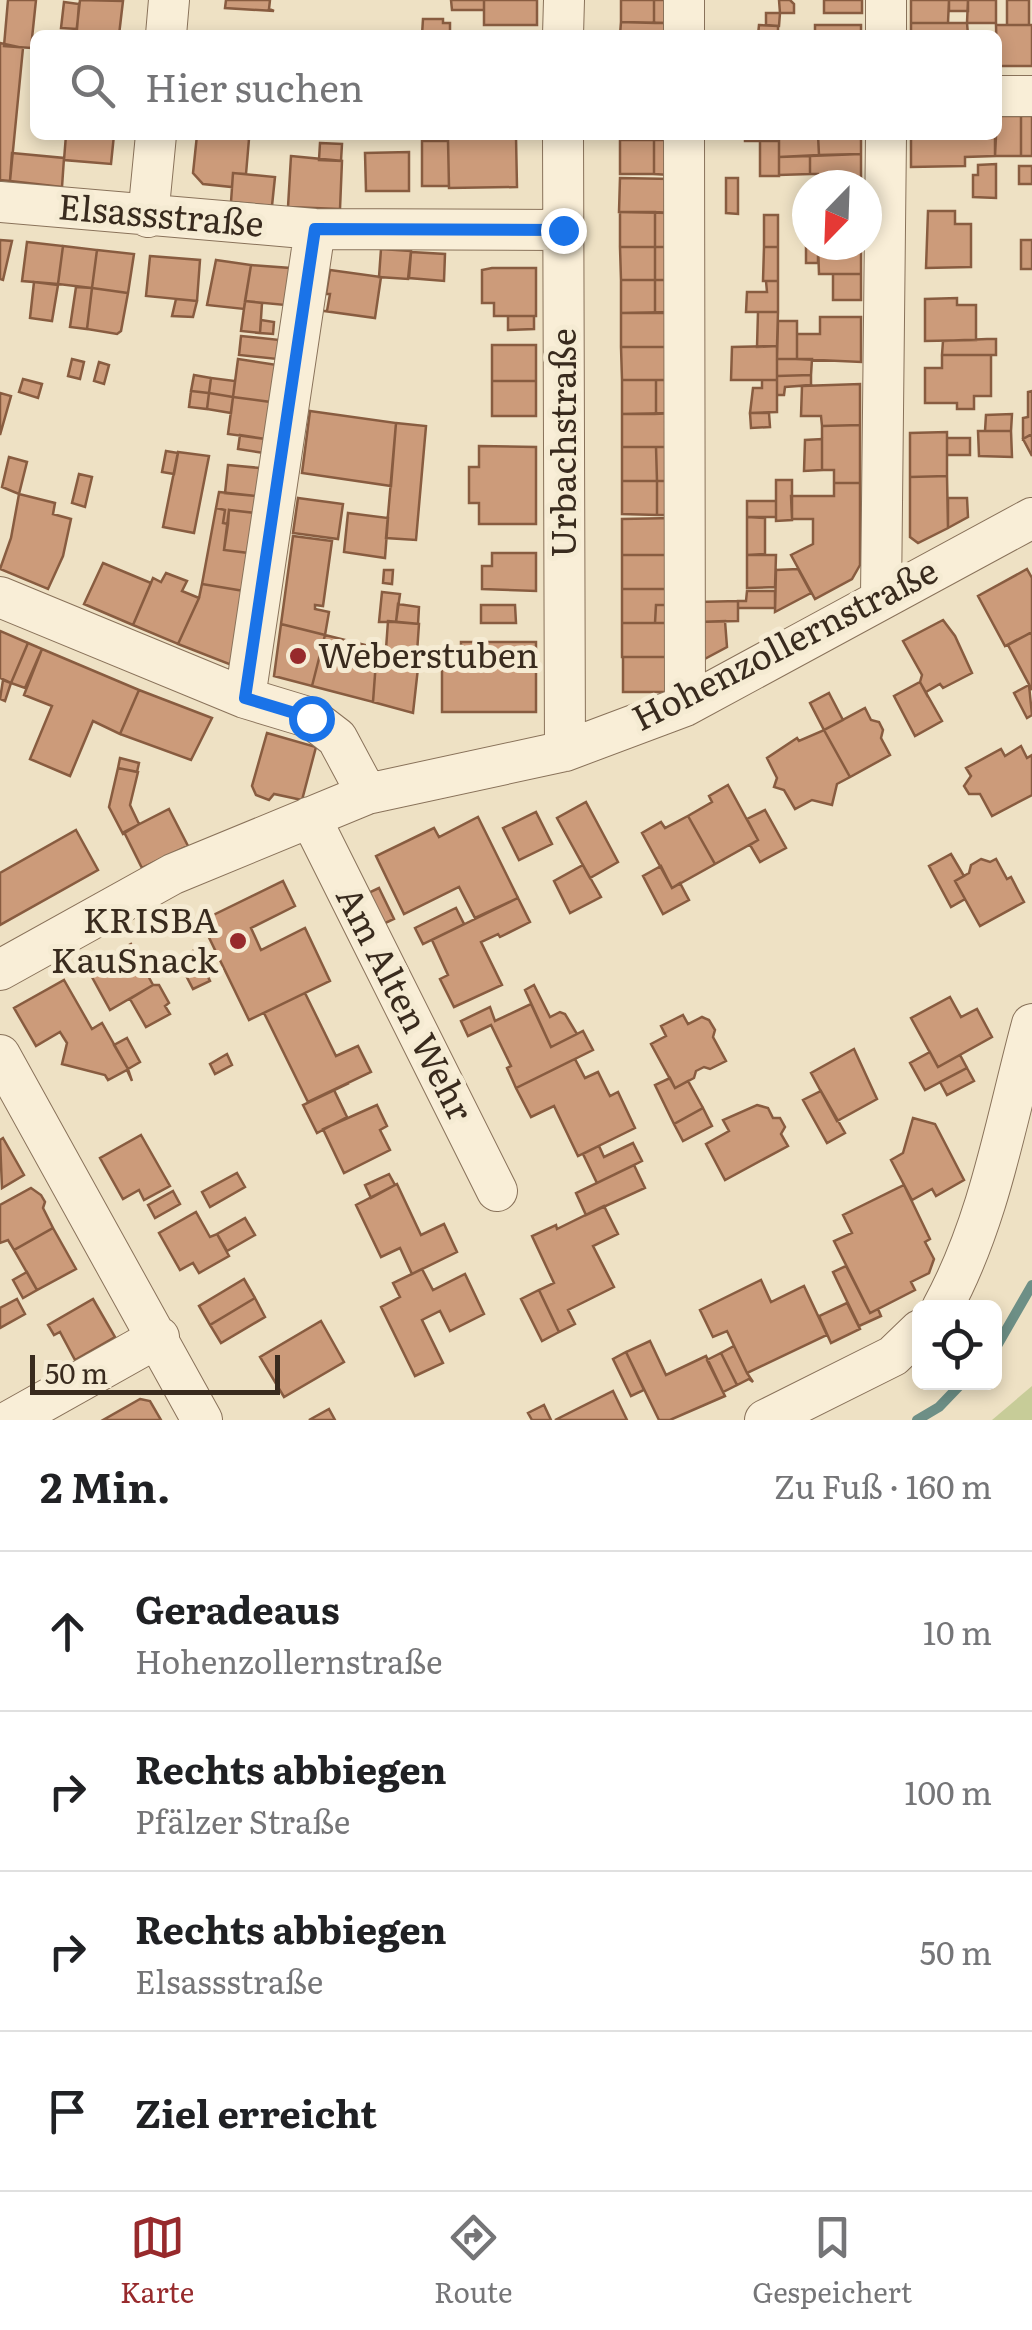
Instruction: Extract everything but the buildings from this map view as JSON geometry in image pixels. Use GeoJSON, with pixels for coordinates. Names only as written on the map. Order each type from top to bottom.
{"type":"FeatureCollection","features":[{"type":"Feature","properties":{"kind":"street"},"geometry":{"type":"LineString","coordinates":[[166,30],[169,0]]}},
{"type":"Feature","properties":{"kind":"street"},"geometry":{"type":"LineString","coordinates":[[564,0],[564,30]]}},
{"type":"Feature","properties":{"kind":"street"},"geometry":{"type":"LineString","coordinates":[[684,0],[684,30]]}},
{"type":"Feature","properties":{"kind":"street"},"geometry":{"type":"LineString","coordinates":[[886,0],[886,30]]}},
{"type":"Feature","properties":{"kind":"street"},"geometry":{"type":"LineString","coordinates":[[1002,96],[1032,96]]}},
{"type":"Feature","properties":{"kind":"street"},"geometry":{"type":"LineString","coordinates":[[148,216],[156,140]]}},
{"type":"Feature","properties":{"kind":"street","name":"Urbachstraße"},"geometry":{"type":"LineString","coordinates":[[563,140],[566,751]]}},
{"type":"Feature","properties":{"kind":"street"},"geometry":{"type":"LineString","coordinates":[[684,140],[685,706]]}},
{"type":"Feature","properties":{"kind":"street"},"geometry":{"type":"LineString","coordinates":[[881,597],[886,140]]}},
{"type":"Feature","properties":{"kind":"street","name":"Elsassstraße"},"geometry":{"type":"LineString","coordinates":[[0,202],[315,229],[563,230]]}},
{"type":"Feature","properties":{"kind":"street"},"geometry":{"type":"LineString","coordinates":[[245,698],[315,229]]}},
{"type":"Feature","properties":{"kind":"street","name":"Hohenzollernstraße"},"geometry":{"type":"LineString","coordinates":[[0,970],[174,874],[366,794],[566,751],[685,706],[1032,518]]}},
{"type":"Feature","properties":{"kind":"street"},"geometry":{"type":"LineString","coordinates":[[0,597],[245,698],[311,718],[337,738],[366,794]]}},
{"type":"Feature","properties":{"kind":"street","name":"Am Alten Wehr"},"geometry":{"type":"LineString","coordinates":[[310,817],[498,1191]]}},
{"type":"Feature","properties":{"kind":"street"},"geometry":{"type":"LineString","coordinates":[[946,1300],[971,1248],[990,1190],[1032,1024]]}},
{"type":"Feature","properties":{"kind":"street"},"geometry":{"type":"LineString","coordinates":[[0,1055],[202,1420]]}},
{"type":"Feature","properties":{"kind":"street"},"geometry":{"type":"LineString","coordinates":[[12,1420],[158,1337]]}},
{"type":"Feature","properties":{"kind":"street"},"geometry":{"type":"LineString","coordinates":[[765,1420],[894,1356],[912,1338]]}},
{"type":"Feature","properties":{"kind":"green space"},"geometry":{"type":"Polygon","coordinates":[[[1032,1386],[1032,1420],[992,1420],[1032,1386]]]}},
{"type":"Feature","properties":{"kind":"waterway"},"geometry":{"type":"LineString","coordinates":[[1002,1337],[1032,1285]]}},
{"type":"Feature","properties":{"kind":"waterway"},"geometry":{"type":"LineString","coordinates":[[917,1420],[939,1407],[955,1390]]}},
{"type":"Feature","properties":{"kind":"place","name":"Weberstuben"},"geometry":{"type":"Point","coordinates":[298,656]}},
{"type":"Feature","properties":{"kind":"place","name":"KRISBA KauSnack"},"geometry":{"type":"Point","coordinates":[238,941]}},
{"type":"Feature","properties":{"kind":"route"},"geometry":{"type":"LineString","coordinates":[[311,718],[245,698],[315,229],[563,230]]}}]}
